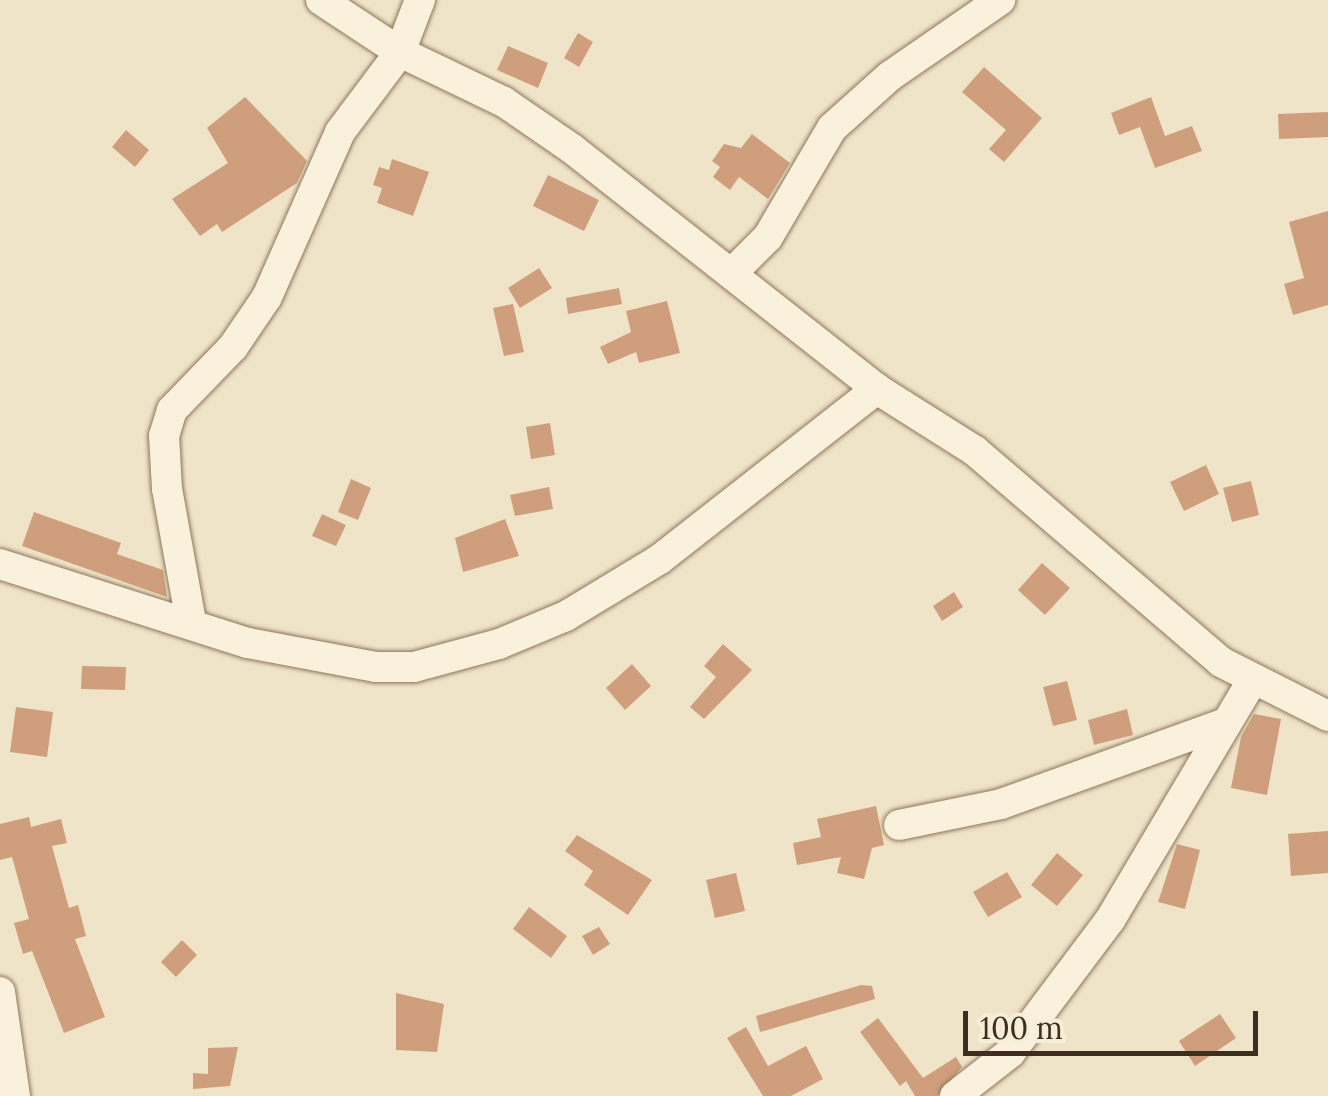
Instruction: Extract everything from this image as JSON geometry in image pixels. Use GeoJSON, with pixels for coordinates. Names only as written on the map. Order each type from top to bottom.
{"type":"FeatureCollection","features":[{"type":"Feature","properties":{"kind":"street"},"geometry":{"type":"LineString","coordinates":[[321,0],[400,52],[504,102],[732,272],[877,389],[975,450],[1251,682],[1328,716]]}},
{"type":"Feature","properties":{"kind":"street"},"geometry":{"type":"LineString","coordinates":[[191,622],[168,490],[164,436],[172,410],[233,347],[267,297],[340,132],[400,52],[420,0]]}},
{"type":"Feature","properties":{"kind":"street"},"geometry":{"type":"LineString","coordinates":[[732,272],[768,238],[832,128],[890,76],[1000,0]]}},
{"type":"Feature","properties":{"kind":"street"},"geometry":{"type":"LineString","coordinates":[[0,564],[248,643],[376,667],[414,667],[499,644],[566,616],[660,559],[877,389]]}},
{"type":"Feature","properties":{"kind":"street"},"geometry":{"type":"LineString","coordinates":[[955,1096],[1010,1054],[1099,936],[1251,682]]}},
{"type":"Feature","properties":{"kind":"street"},"geometry":{"type":"LineString","coordinates":[[899,825],[1000,804],[1223,724]]}},
{"type":"Feature","properties":{"kind":"street"},"geometry":{"type":"LineString","coordinates":[[0,992],[15,1096]]}},
{"type":"Feature","properties":{"kind":"building"},"geometry":{"type":"Polygon","coordinates":[[[578,33],[593,42],[579,67],[564,58],[578,33]]]}},
{"type":"Feature","properties":{"kind":"building"},"geometry":{"type":"Polygon","coordinates":[[[508,46],[548,63],[538,88],[497,70],[508,46]]]}},
{"type":"Feature","properties":{"kind":"building"},"geometry":{"type":"Polygon","coordinates":[[[984,67],[1042,118],[1004,162],[989,149],[1006,130],[962,92],[984,67]]]}},
{"type":"Feature","properties":{"kind":"building"},"geometry":{"type":"Polygon","coordinates":[[[245,97],[307,161],[297,183],[222,232],[217,224],[200,236],[172,199],[228,163],[207,128],[245,97]]]}},
{"type":"Feature","properties":{"kind":"building"},"geometry":{"type":"Polygon","coordinates":[[[1151,97],[1165,136],[1192,126],[1202,151],[1155,168],[1140,127],[1119,135],[1111,113],[1151,97]]]}},
{"type":"Feature","properties":{"kind":"building"},"geometry":{"type":"Polygon","coordinates":[[[1328,112],[1328,137],[1279,139],[1278,114],[1328,112]]]}},
{"type":"Feature","properties":{"kind":"building"},"geometry":{"type":"Polygon","coordinates":[[[126,130],[149,150],[135,167],[112,147],[126,130]]]}},
{"type":"Feature","properties":{"kind":"building"},"geometry":{"type":"Polygon","coordinates":[[[752,134],[790,163],[768,199],[739,177],[730,190],[713,177],[720,167],[712,161],[724,144],[741,148],[752,134]]]}},
{"type":"Feature","properties":{"kind":"building"},"geometry":{"type":"Polygon","coordinates":[[[392,159],[429,172],[413,216],[377,203],[382,188],[373,185],[379,167],[389,170],[392,159]]]}},
{"type":"Feature","properties":{"kind":"building"},"geometry":{"type":"Polygon","coordinates":[[[548,175],[599,200],[584,231],[533,206],[548,175]]]}},
{"type":"Feature","properties":{"kind":"building"},"geometry":{"type":"Polygon","coordinates":[[[1328,211],[1328,305],[1293,315],[1284,284],[1304,278],[1289,222],[1328,211]]]}},
{"type":"Feature","properties":{"kind":"building"},"geometry":{"type":"Polygon","coordinates":[[[539,268],[552,288],[520,308],[508,288],[539,268]]]}},
{"type":"Feature","properties":{"kind":"building"},"geometry":{"type":"Polygon","coordinates":[[[619,288],[622,304],[568,314],[566,298],[619,288]]]}},
{"type":"Feature","properties":{"kind":"building"},"geometry":{"type":"Polygon","coordinates":[[[667,301],[680,353],[639,363],[636,352],[608,364],[600,347],[631,332],[626,311],[667,301]]]}},
{"type":"Feature","properties":{"kind":"building"},"geometry":{"type":"Polygon","coordinates":[[[513,304],[524,352],[504,356],[493,308],[513,304]]]}},
{"type":"Feature","properties":{"kind":"building"},"geometry":{"type":"Polygon","coordinates":[[[550,423],[555,455],[531,459],[526,427],[550,423]]]}},
{"type":"Feature","properties":{"kind":"building"},"geometry":{"type":"Polygon","coordinates":[[[1206,465],[1219,494],[1184,511],[1170,482],[1206,465]]]}},
{"type":"Feature","properties":{"kind":"building"},"geometry":{"type":"Polygon","coordinates":[[[351,479],[371,488],[358,520],[338,512],[351,479]]]}},
{"type":"Feature","properties":{"kind":"building"},"geometry":{"type":"Polygon","coordinates":[[[1251,481],[1259,515],[1232,522],[1223,488],[1251,481]]]}},
{"type":"Feature","properties":{"kind":"building"},"geometry":{"type":"Polygon","coordinates":[[[549,487],[553,509],[515,516],[510,495],[549,487]]]}},
{"type":"Feature","properties":{"kind":"building"},"geometry":{"type":"Polygon","coordinates":[[[34,512],[121,543],[117,554],[163,570],[167,597],[22,546],[34,512]]]}},
{"type":"Feature","properties":{"kind":"building"},"geometry":{"type":"Polygon","coordinates":[[[322,514],[346,525],[336,546],[312,536],[322,514]]]}},
{"type":"Feature","properties":{"kind":"building"},"geometry":{"type":"Polygon","coordinates":[[[505,519],[519,556],[463,572],[455,538],[505,519]]]}},
{"type":"Feature","properties":{"kind":"building"},"geometry":{"type":"Polygon","coordinates":[[[1042,563],[1070,588],[1045,615],[1018,590],[1042,563]]]}},
{"type":"Feature","properties":{"kind":"building"},"geometry":{"type":"Polygon","coordinates":[[[954,592],[963,607],[942,621],[933,606],[954,592]]]}},
{"type":"Feature","properties":{"kind":"building"},"geometry":{"type":"Polygon","coordinates":[[[723,644],[752,670],[704,719],[690,707],[716,677],[704,666],[723,644]]]}},
{"type":"Feature","properties":{"kind":"building"},"geometry":{"type":"Polygon","coordinates":[[[632,664],[651,686],[625,710],[606,688],[632,664]]]}},
{"type":"Feature","properties":{"kind":"building"},"geometry":{"type":"Polygon","coordinates":[[[82,666],[126,667],[125,690],[81,689],[82,666]]]}},
{"type":"Feature","properties":{"kind":"building"},"geometry":{"type":"Polygon","coordinates":[[[1067,681],[1077,720],[1053,726],[1043,687],[1067,681]]]}},
{"type":"Feature","properties":{"kind":"building"},"geometry":{"type":"Polygon","coordinates":[[[16,707],[53,712],[47,757],[10,752],[16,707]]]}},
{"type":"Feature","properties":{"kind":"building"},"geometry":{"type":"Polygon","coordinates":[[[1127,709],[1133,735],[1094,745],[1088,720],[1127,709]]]}},
{"type":"Feature","properties":{"kind":"building"},"geometry":{"type":"Polygon","coordinates":[[[1254,714],[1281,719],[1267,795],[1231,788],[1241,737],[1254,714]]]}},
{"type":"Feature","properties":{"kind":"building"},"geometry":{"type":"Polygon","coordinates":[[[876,806],[884,845],[872,848],[864,879],[837,873],[841,857],[797,865],[793,843],[821,837],[817,819],[876,806]]]}},
{"type":"Feature","properties":{"kind":"building"},"geometry":{"type":"Polygon","coordinates":[[[29,817],[31,827],[61,819],[67,843],[52,846],[69,908],[78,905],[86,936],[75,939],[105,1017],[64,1033],[32,951],[23,954],[14,923],[29,919],[12,857],[0,860],[0,824],[29,817]]]}},
{"type":"Feature","properties":{"kind":"building"},"geometry":{"type":"Polygon","coordinates":[[[1328,831],[1328,873],[1291,876],[1288,834],[1328,831]]]}},
{"type":"Feature","properties":{"kind":"building"},"geometry":{"type":"Polygon","coordinates":[[[577,835],[652,880],[628,915],[584,885],[593,871],[565,851],[577,835]]]}},
{"type":"Feature","properties":{"kind":"building"},"geometry":{"type":"Polygon","coordinates":[[[1177,844],[1200,850],[1185,909],[1158,902],[1177,844]]]}},
{"type":"Feature","properties":{"kind":"building"},"geometry":{"type":"Polygon","coordinates":[[[1057,853],[1083,875],[1057,906],[1031,885],[1057,853]]]}},
{"type":"Feature","properties":{"kind":"building"},"geometry":{"type":"Polygon","coordinates":[[[1007,872],[1022,897],[988,917],[973,892],[1007,872]]]}},
{"type":"Feature","properties":{"kind":"building"},"geometry":{"type":"Polygon","coordinates":[[[736,873],[745,911],[715,918],[706,880],[736,873]]]}},
{"type":"Feature","properties":{"kind":"building"},"geometry":{"type":"Polygon","coordinates":[[[529,907],[567,936],[551,958],[513,929],[529,907]]]}},
{"type":"Feature","properties":{"kind":"building"},"geometry":{"type":"Polygon","coordinates":[[[599,927],[610,944],[593,955],[582,936],[599,927]]]}},
{"type":"Feature","properties":{"kind":"building"},"geometry":{"type":"Polygon","coordinates":[[[182,940],[197,955],[176,977],[161,962],[182,940]]]}},
{"type":"Feature","properties":{"kind":"building"},"geometry":{"type":"Polygon","coordinates":[[[861,985],[872,986],[875,999],[760,1032],[756,1016],[861,985]]]}},
{"type":"Feature","properties":{"kind":"building"},"geometry":{"type":"Polygon","coordinates":[[[396,993],[444,1004],[437,1052],[396,1050],[396,993]]]}},
{"type":"Feature","properties":{"kind":"building"},"geometry":{"type":"Polygon","coordinates":[[[1220,1014],[1236,1038],[1195,1066],[1179,1041],[1220,1014]]]}},
{"type":"Feature","properties":{"kind":"building"},"geometry":{"type":"Polygon","coordinates":[[[878,1018],[923,1078],[956,1057],[962,1067],[937,1096],[915,1096],[906,1081],[900,1086],[860,1032],[878,1018]]]}},
{"type":"Feature","properties":{"kind":"building"},"geometry":{"type":"Polygon","coordinates":[[[746,1027],[768,1066],[806,1046],[823,1079],[791,1096],[763,1096],[727,1038],[746,1027]]]}},
{"type":"Feature","properties":{"kind":"building"},"geometry":{"type":"Polygon","coordinates":[[[238,1047],[230,1086],[193,1089],[193,1073],[208,1074],[208,1048],[238,1047]]]}}]}
